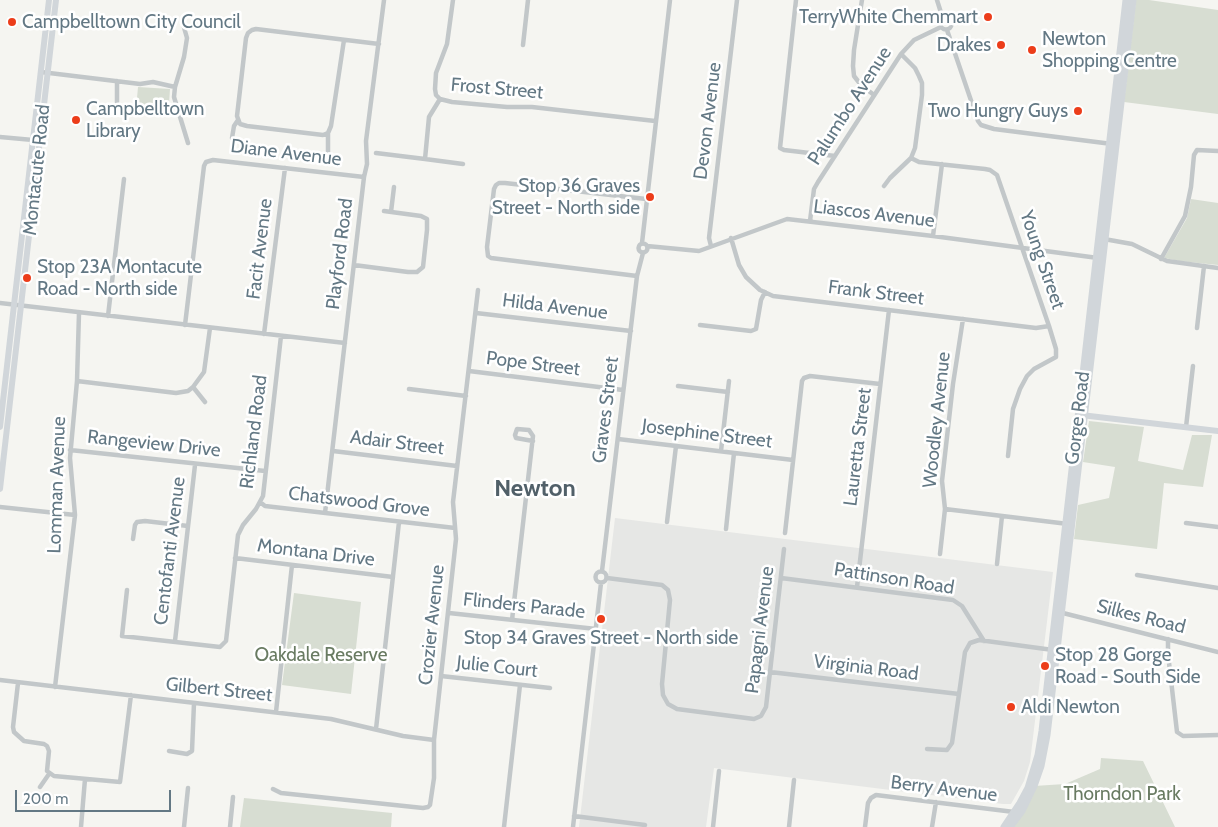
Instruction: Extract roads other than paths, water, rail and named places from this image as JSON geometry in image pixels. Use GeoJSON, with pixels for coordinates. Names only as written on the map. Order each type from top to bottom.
{"type":"FeatureCollection","features":[{"type":"Feature","properties":{"kind":"main road","name":"Montacute Road"},"geometry":{"type":"LineString","coordinates":[[0,489],[40,141],[49,0]]}},
{"type":"Feature","properties":{"kind":"main road","name":"Montacute Road"},"geometry":{"type":"LineString","coordinates":[[0,427],[32,140],[56,0]]}},
{"type":"Feature","properties":{"kind":"main road","name":"Gorge Road"},"geometry":{"type":"LineString","coordinates":[[1113,144],[1126,0]]}},
{"type":"Feature","properties":{"kind":"main road","name":"Gorge Road"},"geometry":{"type":"LineString","coordinates":[[1010,827],[1034,786],[1041,766],[1047,735],[1058,612],[1099,258],[1133,0]]}},
{"type":"Feature","properties":{"kind":"main road"},"geometry":{"type":"LineString","coordinates":[[1122,34],[1128,40]]}},
{"type":"Feature","properties":{"kind":"main road"},"geometry":{"type":"LineString","coordinates":[[1081,414],[1117,420],[1133,420],[1218,431]]}},
{"type":"Feature","properties":{"kind":"main road","name":"Gorge Road"},"geometry":{"type":"LineString","coordinates":[[1004,827],[1028,788],[1038,755],[1054,650]]}},
{"type":"Feature","properties":{"kind":"street","name":"Playford Road"},"geometry":{"type":"LineString","coordinates":[[325,513],[367,164],[366,141],[384,0]]}},
{"type":"Feature","properties":{"kind":"street","name":"Frost Street"},"geometry":{"type":"LineString","coordinates":[[453,0],[447,44],[436,73],[435,89],[436,95],[440,99],[452,102],[507,107],[532,107],[655,121]]}},
{"type":"Feature","properties":{"kind":"street"},"geometry":{"type":"LineString","coordinates":[[523,45],[528,0]]}},
{"type":"Feature","properties":{"kind":"street"},"geometry":{"type":"LineString","coordinates":[[642,243],[648,246],[647,251],[643,253],[638,249],[642,243],[670,0]]}},
{"type":"Feature","properties":{"kind":"street","name":"Devon Avenue"},"geometry":{"type":"LineString","coordinates":[[711,246],[709,238],[737,0]]}},
{"type":"Feature","properties":{"kind":"street"},"geometry":{"type":"LineString","coordinates":[[796,0],[780,148],[835,156]]}},
{"type":"Feature","properties":{"kind":"street"},"geometry":{"type":"LineString","coordinates":[[862,0],[854,50],[854,76],[861,85],[874,95]]}},
{"type":"Feature","properties":{"kind":"street"},"geometry":{"type":"LineString","coordinates":[[937,0],[943,19],[940,23],[941,27],[947,30],[981,125],[994,129],[1113,144]]}},
{"type":"Feature","properties":{"kind":"street"},"geometry":{"type":"LineString","coordinates":[[943,19],[949,20],[951,23],[951,27],[947,30]]}},
{"type":"Feature","properties":{"kind":"street"},"geometry":{"type":"LineString","coordinates":[[183,24],[186,38],[184,58],[175,87],[174,97],[188,143]]}},
{"type":"Feature","properties":{"kind":"street","name":"Palumbo Avenue"},"geometry":{"type":"LineString","coordinates":[[810,221],[814,189],[901,54],[914,40],[941,27]]}},
{"type":"Feature","properties":{"kind":"street"},"geometry":{"type":"LineString","coordinates":[[328,133],[323,135],[240,124],[237,116],[248,32],[256,29],[379,44]]}},
{"type":"Feature","properties":{"kind":"street"},"geometry":{"type":"LineString","coordinates":[[328,157],[328,133],[332,126],[344,40]]}},
{"type":"Feature","properties":{"kind":"street"},"geometry":{"type":"LineString","coordinates":[[884,186],[911,158],[915,148],[922,95],[922,83],[915,68],[901,54]]}},
{"type":"Feature","properties":{"kind":"street"},"geometry":{"type":"LineString","coordinates":[[44,72],[140,84],[153,82],[175,87]]}},
{"type":"Feature","properties":{"kind":"street"},"geometry":{"type":"LineString","coordinates":[[117,81],[117,106],[120,112],[127,113]]}},
{"type":"Feature","properties":{"kind":"street"},"geometry":{"type":"LineString","coordinates":[[425,159],[429,117],[440,99]]}},
{"type":"Feature","properties":{"kind":"street"},"geometry":{"type":"LineString","coordinates":[[232,138],[234,126],[238,120]]}},
{"type":"Feature","properties":{"kind":"street"},"geometry":{"type":"LineString","coordinates":[[0,137],[40,141]]}},
{"type":"Feature","properties":{"kind":"street"},"geometry":{"type":"LineString","coordinates":[[1161,259],[1186,216],[1194,155],[1197,150],[1218,151]]}},
{"type":"Feature","properties":{"kind":"street"},"geometry":{"type":"LineString","coordinates":[[376,153],[463,164]]}},
{"type":"Feature","properties":{"kind":"street"},"geometry":{"type":"LineString","coordinates":[[911,158],[919,162],[942,164],[933,236]]}},
{"type":"Feature","properties":{"kind":"street","name":"Diane Avenue"},"geometry":{"type":"LineString","coordinates":[[185,325],[206,162],[213,160],[364,177]]}},
{"type":"Feature","properties":{"kind":"street","name":"Young Street"},"geometry":{"type":"LineString","coordinates":[[942,164],[984,169],[994,172],[999,179],[1056,349],[1056,357],[1034,369],[1020,388],[1013,408],[1008,456]]}},
{"type":"Feature","properties":{"kind":"street","name":"Facit Avenue"},"geometry":{"type":"LineString","coordinates":[[264,334],[285,168]]}},
{"type":"Feature","properties":{"kind":"street"},"geometry":{"type":"LineString","coordinates":[[108,316],[124,179]]}},
{"type":"Feature","properties":{"kind":"street"},"geometry":{"type":"LineString","coordinates":[[637,276],[491,258],[488,256],[487,247],[494,189],[499,183],[646,199]]}},
{"type":"Feature","properties":{"kind":"street"},"geometry":{"type":"LineString","coordinates":[[391,212],[394,187]]}},
{"type":"Feature","properties":{"kind":"street"},"geometry":{"type":"LineString","coordinates":[[354,265],[408,272],[417,272],[423,267],[427,219],[421,216],[384,211]]}},
{"type":"Feature","properties":{"kind":"street","name":"Liascos Avenue"},"geometry":{"type":"LineString","coordinates":[[648,246],[694,251],[781,220],[810,221],[1099,258]]}},
{"type":"Feature","properties":{"kind":"street","name":"Frank Street"},"geometry":{"type":"LineString","coordinates":[[731,238],[743,271],[751,282],[773,296],[1036,328],[1049,326]]}},
{"type":"Feature","properties":{"kind":"street"},"geometry":{"type":"LineString","coordinates":[[1102,239],[1124,241],[1161,259],[1176,263],[1218,268]]}},
{"type":"Feature","properties":{"kind":"street","name":"Graves Street"},"geometry":{"type":"LineString","coordinates":[[602,572],[637,276],[643,253]]}},
{"type":"Feature","properties":{"kind":"street"},"geometry":{"type":"LineString","coordinates":[[1197,328],[1204,266]]}},
{"type":"Feature","properties":{"kind":"street","name":"Crozier Avenue"},"geometry":{"type":"LineString","coordinates":[[273,789],[281,793],[423,808],[428,807],[431,800],[434,778],[434,740],[456,539],[453,502],[478,290]]}},
{"type":"Feature","properties":{"kind":"street"},"geometry":{"type":"LineString","coordinates":[[700,325],[751,332],[758,325],[760,300],[765,292]]}},
{"type":"Feature","properties":{"kind":"street"},"geometry":{"type":"LineString","coordinates":[[0,303],[345,343]]}},
{"type":"Feature","properties":{"kind":"street","name":"Lauretta Street"},"geometry":{"type":"LineString","coordinates":[[856,587],[889,310]]}},
{"type":"Feature","properties":{"kind":"street","name":"Hilda Avenue"},"geometry":{"type":"LineString","coordinates":[[476,312],[630,331]]}},
{"type":"Feature","properties":{"kind":"street","name":"Lomman Avenue"},"geometry":{"type":"LineString","coordinates":[[55,687],[75,515],[70,450],[77,382],[79,313]]}},
{"type":"Feature","properties":{"kind":"street","name":"Woodley Avenue"},"geometry":{"type":"LineString","coordinates":[[940,554],[945,509],[942,481],[953,384],[964,319]]}},
{"type":"Feature","properties":{"kind":"street"},"geometry":{"type":"LineString","coordinates":[[77,382],[176,393],[193,388],[204,372],[210,328]]}},
{"type":"Feature","properties":{"kind":"street","name":"Richland Road"},"geometry":{"type":"LineString","coordinates":[[127,590],[122,636],[220,647],[226,641],[240,530],[260,502],[262,496],[281,336]]}},
{"type":"Feature","properties":{"kind":"street"},"geometry":{"type":"LineString","coordinates":[[1186,427],[1193,366]]}},
{"type":"Feature","properties":{"kind":"street","name":"Pope Street"},"geometry":{"type":"LineString","coordinates":[[468,370],[623,390]]}},
{"type":"Feature","properties":{"kind":"street"},"geometry":{"type":"LineString","coordinates":[[785,532],[802,381],[810,376],[880,384]]}},
{"type":"Feature","properties":{"kind":"street"},"geometry":{"type":"LineString","coordinates":[[721,451],[729,381]]}},
{"type":"Feature","properties":{"kind":"street"},"geometry":{"type":"LineString","coordinates":[[678,386],[728,392]]}},
{"type":"Feature","properties":{"kind":"street"},"geometry":{"type":"LineString","coordinates":[[193,388],[206,402]]}},
{"type":"Feature","properties":{"kind":"street"},"geometry":{"type":"LineString","coordinates":[[409,389],[466,396]]}},
{"type":"Feature","properties":{"kind":"street","name":"Josephine Street"},"geometry":{"type":"LineString","coordinates":[[618,439],[794,460]]}},
{"type":"Feature","properties":{"kind":"street"},"geometry":{"type":"LineString","coordinates":[[512,620],[533,441]]}},
{"type":"Feature","properties":{"kind":"street"},"geometry":{"type":"LineString","coordinates":[[667,522],[676,446]]}},
{"type":"Feature","properties":{"kind":"street","name":"Rangeview Drive"},"geometry":{"type":"LineString","coordinates":[[70,450],[195,465],[265,471]]}},
{"type":"Feature","properties":{"kind":"street","name":"Adair Street"},"geometry":{"type":"LineString","coordinates":[[333,451],[457,466]]}},
{"type":"Feature","properties":{"kind":"street"},"geometry":{"type":"LineString","coordinates":[[726,529],[734,453]]}},
{"type":"Feature","properties":{"kind":"street","name":"Centofanti Avenue"},"geometry":{"type":"LineString","coordinates":[[175,641],[195,465]]}},
{"type":"Feature","properties":{"kind":"street","name":"Chatswood Grove"},"geometry":{"type":"LineString","coordinates":[[260,502],[265,506],[455,528]]}},
{"type":"Feature","properties":{"kind":"street"},"geometry":{"type":"LineString","coordinates":[[0,506],[75,515]]}},
{"type":"Feature","properties":{"kind":"street"},"geometry":{"type":"LineString","coordinates":[[945,509],[1069,525]]}},
{"type":"Feature","properties":{"kind":"street"},"geometry":{"type":"LineString","coordinates":[[997,564],[1002,516]]}},
{"type":"Feature","properties":{"kind":"street"},"geometry":{"type":"LineString","coordinates":[[133,539],[137,522],[145,521],[188,526]]}},
{"type":"Feature","properties":{"kind":"street"},"geometry":{"type":"LineString","coordinates":[[376,729],[399,522]]}},
{"type":"Feature","properties":{"kind":"street"},"geometry":{"type":"LineString","coordinates":[[1186,523],[1218,527]]}},
{"type":"Feature","properties":{"kind":"street","name":"Papagni Avenue"},"geometry":{"type":"LineString","coordinates":[[607,578],[662,585],[668,590],[670,600],[662,684],[663,695],[668,704],[677,709],[754,719],[764,714],[766,707],[784,549]]}},
{"type":"Feature","properties":{"kind":"street","name":"Montana Drive"},"geometry":{"type":"LineString","coordinates":[[235,558],[393,577]]}},
{"type":"Feature","properties":{"kind":"street"},"geometry":{"type":"LineString","coordinates":[[276,712],[292,565]]}},
{"type":"Feature","properties":{"kind":"street"},"geometry":{"type":"LineString","coordinates":[[573,827],[601,583],[607,578],[606,574],[602,572],[597,574],[596,577],[597,581],[601,583]]}},
{"type":"Feature","properties":{"kind":"street"},"geometry":{"type":"LineString","coordinates":[[1137,575],[1218,588]]}},
{"type":"Feature","properties":{"kind":"street","name":"Pattinson Road"},"geometry":{"type":"LineString","coordinates":[[781,578],[947,598],[957,601],[984,641]]}},
{"type":"Feature","properties":{"kind":"street","name":"Silkes Road"},"geometry":{"type":"LineString","coordinates":[[1058,612],[1218,652]]}},
{"type":"Feature","properties":{"kind":"street","name":"Flinders Parade"},"geometry":{"type":"LineString","coordinates":[[449,613],[596,629]]}},
{"type":"Feature","properties":{"kind":"street"},"geometry":{"type":"LineString","coordinates":[[1168,639],[1168,654],[1178,732],[1183,736],[1218,735]]}},
{"type":"Feature","properties":{"kind":"street"},"geometry":{"type":"LineString","coordinates":[[927,748],[947,750],[950,748],[967,646],[974,641],[984,641],[1054,650]]}},
{"type":"Feature","properties":{"kind":"street","name":"Virginia Road"},"geometry":{"type":"LineString","coordinates":[[770,672],[959,694]]}},
{"type":"Feature","properties":{"kind":"street","name":"Julie Court"},"geometry":{"type":"LineString","coordinates":[[441,676],[550,688]]}},
{"type":"Feature","properties":{"kind":"street","name":"Gilbert Street"},"geometry":{"type":"LineString","coordinates":[[0,680],[331,719],[403,736],[434,740]]}},
{"type":"Feature","properties":{"kind":"street"},"geometry":{"type":"LineString","coordinates":[[18,683],[12,727],[14,732],[24,741],[44,744],[49,749],[48,772],[40,788]]}},
{"type":"Feature","properties":{"kind":"street"},"geometry":{"type":"LineString","coordinates":[[504,827],[520,685]]}},
{"type":"Feature","properties":{"kind":"street"},"geometry":{"type":"LineString","coordinates":[[48,772],[54,776],[120,782],[131,695]]}},
{"type":"Feature","properties":{"kind":"street"},"geometry":{"type":"LineString","coordinates":[[169,751],[187,754],[191,752],[194,736],[192,720],[194,702]]}},
{"type":"Feature","properties":{"kind":"street"},"geometry":{"type":"LineString","coordinates":[[713,827],[719,771]]}},
{"type":"Feature","properties":{"kind":"street"},"geometry":{"type":"LineString","coordinates":[[81,827],[85,779]]}},
{"type":"Feature","properties":{"kind":"street"},"geometry":{"type":"LineString","coordinates":[[789,827],[794,780]]}},
{"type":"Feature","properties":{"kind":"street"},"geometry":{"type":"LineString","coordinates":[[184,827],[188,788]]}},
{"type":"Feature","properties":{"kind":"street","name":"Berry Avenue"},"geometry":{"type":"LineString","coordinates":[[865,827],[868,803],[876,795],[1014,812]]}},
{"type":"Feature","properties":{"kind":"street"},"geometry":{"type":"LineString","coordinates":[[230,827],[233,797]]}},
{"type":"Feature","properties":{"kind":"street"},"geometry":{"type":"LineString","coordinates":[[932,827],[936,802]]}},
{"type":"Feature","properties":{"kind":"street"},"geometry":{"type":"LineString","coordinates":[[574,816],[645,825]]}},
{"type":"Feature","properties":{"kind":"place","name":"TerryWhite Chemmart"},"geometry":{"type":"Point","coordinates":[988,17]}},
{"type":"Feature","properties":{"kind":"place","name":"Campbelltown City Council"},"geometry":{"type":"Point","coordinates":[12,22]}},
{"type":"Feature","properties":{"kind":"place","name":"Drakes"},"geometry":{"type":"Point","coordinates":[1001,45]}},
{"type":"Feature","properties":{"kind":"place","name":"Newton Shopping Centre"},"geometry":{"type":"Point","coordinates":[1032,50]}},
{"type":"Feature","properties":{"kind":"place","name":"Two Hungry Guys"},"geometry":{"type":"Point","coordinates":[1078,111]}},
{"type":"Feature","properties":{"kind":"place","name":"Campbelltown Library"},"geometry":{"type":"Point","coordinates":[76,120]}},
{"type":"Feature","properties":{"kind":"place","name":"Stop 36 Graves Street - North side"},"geometry":{"type":"Point","coordinates":[650,197]}},
{"type":"Feature","properties":{"kind":"place","name":"Stop 23A Montacute Road - North side"},"geometry":{"type":"Point","coordinates":[27,278]}},
{"type":"Feature","properties":{"kind":"place","name":"Stop 34 Graves Street - North side"},"geometry":{"type":"Point","coordinates":[601,619]}},
{"type":"Feature","properties":{"kind":"place","name":"Stop 28 Gorge Road - South Side"},"geometry":{"type":"Point","coordinates":[1045,666]}},
{"type":"Feature","properties":{"kind":"place","name":"Aldi Newton"},"geometry":{"type":"Point","coordinates":[1011,707]}},
{"type":"Feature","properties":{"kind":"district","name":"Newton"},"geometry":{"type":"Point","coordinates":[535,489]}},
{"type":"Feature","properties":{"kind":"park label","name":"Oakdale Reserve"},"geometry":{"type":"Point","coordinates":[321,655]}},
{"type":"Feature","properties":{"kind":"park label","name":"Thorndon Park"},"geometry":{"type":"Point","coordinates":[1122,794]}}]}
